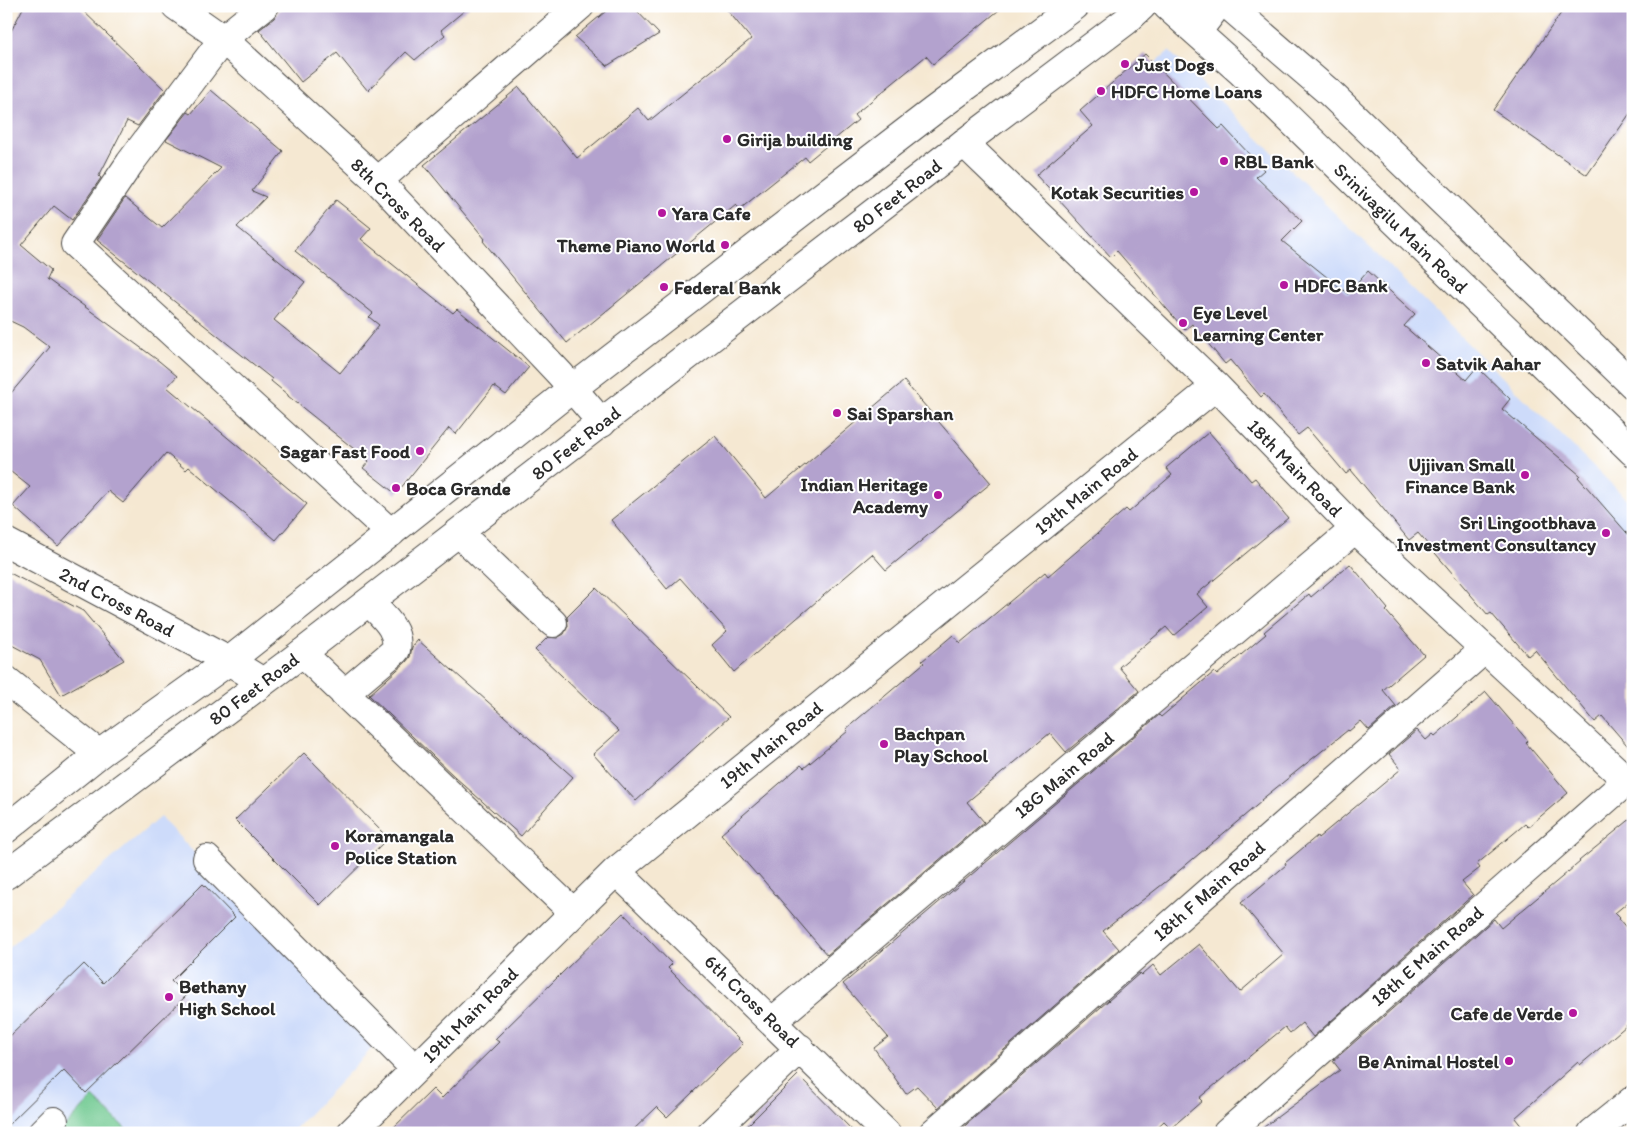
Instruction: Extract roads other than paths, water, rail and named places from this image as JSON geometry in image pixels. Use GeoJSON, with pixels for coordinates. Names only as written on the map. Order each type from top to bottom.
{"type":"FeatureCollection","features":[{"type":"Feature","properties":{"kind":"street","name":"8th Cross Road"},"geometry":{"type":"LineString","coordinates":[[176,6],[222,39],[378,180],[573,388],[602,423]]}},
{"type":"Feature","properties":{"kind":"street"},"geometry":{"type":"LineString","coordinates":[[264,6],[222,39],[130,163],[75,244],[391,533]]}},
{"type":"Feature","properties":{"kind":"street"},"geometry":{"type":"LineString","coordinates":[[378,180],[580,6]]}},
{"type":"Feature","properties":{"kind":"street","name":"80 Feet Road"},"geometry":{"type":"LineString","coordinates":[[6,829],[99,754],[229,661],[573,388],[933,111],[1075,6]]}},
{"type":"Feature","properties":{"kind":"street","name":"80 Feet Road"},"geometry":{"type":"LineString","coordinates":[[6,875],[369,602],[1126,21],[1142,6]]}},
{"type":"Feature","properties":{"kind":"street","name":"Srinivagilu Main Road"},"geometry":{"type":"LineString","coordinates":[[1167,6],[1240,71],[1633,452]]}},
{"type":"Feature","properties":{"kind":"street"},"geometry":{"type":"LineString","coordinates":[[1197,32],[1216,6]]}},
{"type":"Feature","properties":{"kind":"street"},"geometry":{"type":"LineString","coordinates":[[1229,6],[1330,93],[1633,385]]}},
{"type":"Feature","properties":{"kind":"street","name":"18th Main Road"},"geometry":{"type":"LineString","coordinates":[[964,144],[1216,386],[1355,529],[1630,783]]}},
{"type":"Feature","properties":{"kind":"street","name":"19th Main Road"},"geometry":{"type":"LineString","coordinates":[[351,1133],[616,871],[1216,386]]}},
{"type":"Feature","properties":{"kind":"street","name":"18G Main Road"},"geometry":{"type":"LineString","coordinates":[[773,1021],[1355,529]]}},
{"type":"Feature","properties":{"kind":"street"},"geometry":{"type":"LineString","coordinates":[[459,533],[553,623]]}},
{"type":"Feature","properties":{"kind":"street","name":"2nd Cross Road"},"geometry":{"type":"LineString","coordinates":[[6,542],[229,661],[263,682]]}},
{"type":"Feature","properties":{"kind":"street"},"geometry":{"type":"LineString","coordinates":[[344,694],[396,650],[398,640],[391,626],[369,602]]}},
{"type":"Feature","properties":{"kind":"street","name":"18th F Main Road"},"geometry":{"type":"LineString","coordinates":[[934,1133],[1485,649]]}},
{"type":"Feature","properties":{"kind":"street"},"geometry":{"type":"LineString","coordinates":[[302,653],[574,913]]}},
{"type":"Feature","properties":{"kind":"street"},"geometry":{"type":"LineString","coordinates":[[6,680],[99,754]]}},
{"type":"Feature","properties":{"kind":"street","name":"18th E Main Road"},"geometry":{"type":"LineString","coordinates":[[1226,1133],[1630,783]]}},
{"type":"Feature","properties":{"kind":"street"},"geometry":{"type":"LineString","coordinates":[[207,859],[415,1069]]}},
{"type":"Feature","properties":{"kind":"street","name":"6th Cross Road"},"geometry":{"type":"LineString","coordinates":[[616,871],[773,1021],[886,1133]]}},
{"type":"Feature","properties":{"kind":"street"},"geometry":{"type":"LineString","coordinates":[[711,1133],[800,1048]]}},
{"type":"Feature","properties":{"kind":"street"},"geometry":{"type":"LineString","coordinates":[[1592,1133],[1633,1100]]}},
{"type":"Feature","properties":{"kind":"place","name":"Just Dogs"},"geometry":{"type":"Point","coordinates":[1125,64]}},
{"type":"Feature","properties":{"kind":"place","name":"HDFC Home Loans"},"geometry":{"type":"Point","coordinates":[1101,91]}},
{"type":"Feature","properties":{"kind":"place","name":"Girija building"},"geometry":{"type":"Point","coordinates":[727,139]}},
{"type":"Feature","properties":{"kind":"place","name":"RBL Bank"},"geometry":{"type":"Point","coordinates":[1224,161]}},
{"type":"Feature","properties":{"kind":"place","name":"Kotak Securities"},"geometry":{"type":"Point","coordinates":[1194,192]}},
{"type":"Feature","properties":{"kind":"place","name":"Yara Cafe"},"geometry":{"type":"Point","coordinates":[662,213]}},
{"type":"Feature","properties":{"kind":"place","name":"Theme Piano World"},"geometry":{"type":"Point","coordinates":[725,245]}},
{"type":"Feature","properties":{"kind":"place","name":"HDFC Bank"},"geometry":{"type":"Point","coordinates":[1284,285]}},
{"type":"Feature","properties":{"kind":"place","name":"Federal Bank"},"geometry":{"type":"Point","coordinates":[664,287]}},
{"type":"Feature","properties":{"kind":"place","name":"Eye Level Learning Center"},"geometry":{"type":"Point","coordinates":[1183,323]}},
{"type":"Feature","properties":{"kind":"place","name":"Satvik Aahar"},"geometry":{"type":"Point","coordinates":[1426,363]}},
{"type":"Feature","properties":{"kind":"place","name":"Sai Sparshan"},"geometry":{"type":"Point","coordinates":[837,413]}},
{"type":"Feature","properties":{"kind":"place","name":"Sagar Fast Food"},"geometry":{"type":"Point","coordinates":[420,451]}},
{"type":"Feature","properties":{"kind":"place","name":"Ujjivan Small Finance Bank"},"geometry":{"type":"Point","coordinates":[1525,475]}},
{"type":"Feature","properties":{"kind":"place","name":"Boca Grande"},"geometry":{"type":"Point","coordinates":[396,488]}},
{"type":"Feature","properties":{"kind":"place","name":"Indian Heritage Academy"},"geometry":{"type":"Point","coordinates":[938,495]}},
{"type":"Feature","properties":{"kind":"place","name":"Sri Lingootbhava Investment Consultancy"},"geometry":{"type":"Point","coordinates":[1606,533]}},
{"type":"Feature","properties":{"kind":"place","name":"Bachpan Play School"},"geometry":{"type":"Point","coordinates":[884,744]}},
{"type":"Feature","properties":{"kind":"place","name":"Koramangala Police Station"},"geometry":{"type":"Point","coordinates":[335,846]}},
{"type":"Feature","properties":{"kind":"place","name":"Bethany High School"},"geometry":{"type":"Point","coordinates":[169,997]}},
{"type":"Feature","properties":{"kind":"place","name":"Cafe de Verde"},"geometry":{"type":"Point","coordinates":[1573,1013]}},
{"type":"Feature","properties":{"kind":"place","name":"Be Animal Hostel"},"geometry":{"type":"Point","coordinates":[1509,1061]}}]}
